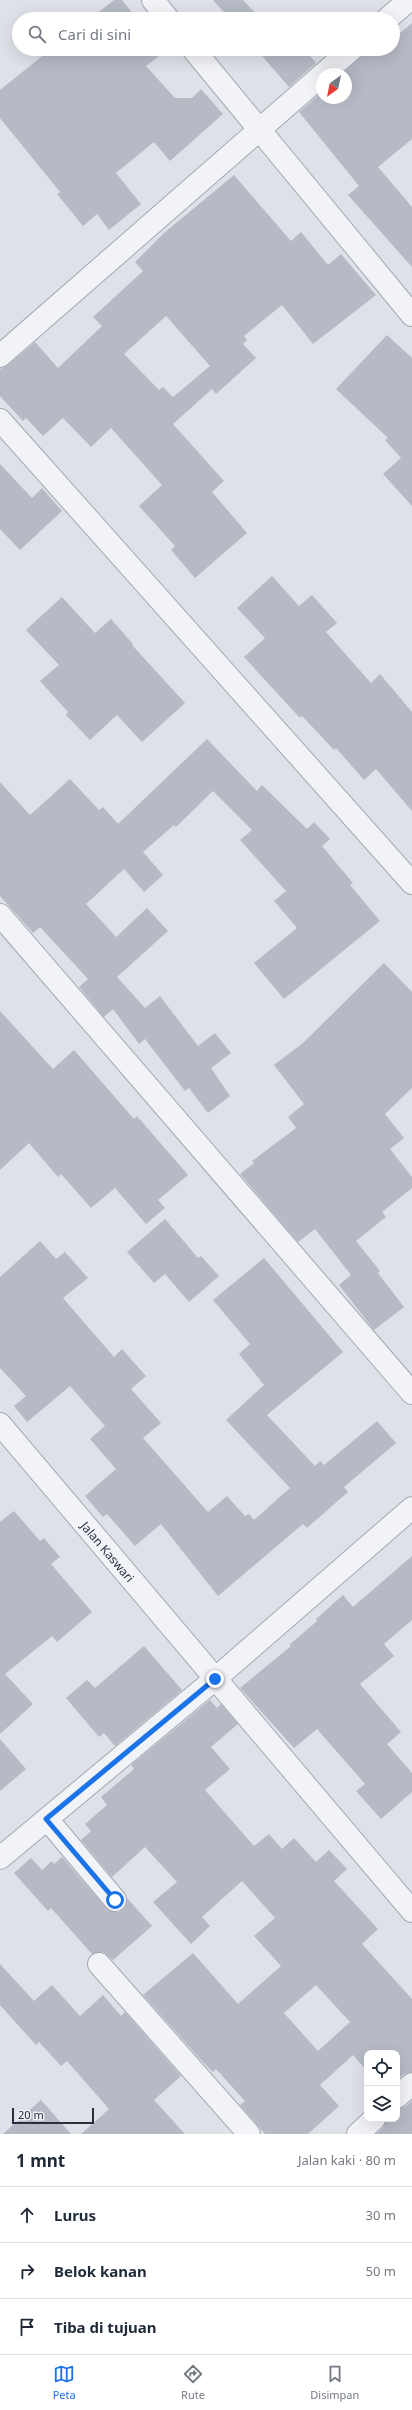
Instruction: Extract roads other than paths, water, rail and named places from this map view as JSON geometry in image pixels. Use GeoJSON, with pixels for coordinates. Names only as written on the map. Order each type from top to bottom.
{"type":"FeatureCollection","features":[{"type":"Feature","properties":{"kind":"street"},"geometry":{"type":"LineString","coordinates":[[153,0],[162,12]]}},
{"type":"Feature","properties":{"kind":"street"},"geometry":{"type":"LineString","coordinates":[[395,12],[409,0]]}},
{"type":"Feature","properties":{"kind":"street"},"geometry":{"type":"LineString","coordinates":[[199,56],[412,315]]}},
{"type":"Feature","properties":{"kind":"street"},"geometry":{"type":"LineString","coordinates":[[329,68],[344,56]]}},
{"type":"Feature","properties":{"kind":"street"},"geometry":{"type":"LineString","coordinates":[[0,356],[316,79]]}},
{"type":"Feature","properties":{"kind":"street"},"geometry":{"type":"LineString","coordinates":[[0,420],[412,883]]}},
{"type":"Feature","properties":{"kind":"street"},"geometry":{"type":"LineString","coordinates":[[0,915],[412,1393]]}},
{"type":"Feature","properties":{"kind":"street","name":"Jalan Kaswari"},"geometry":{"type":"LineString","coordinates":[[0,1424],[412,1911]]}},
{"type":"Feature","properties":{"kind":"street"},"geometry":{"type":"LineString","coordinates":[[0,1858],[215,1679],[412,1508]]}},
{"type":"Feature","properties":{"kind":"street"},"geometry":{"type":"LineString","coordinates":[[46,1819],[115,1900]]}},
{"type":"Feature","properties":{"kind":"street"},"geometry":{"type":"LineString","coordinates":[[99,1964],[249,2134]]}},
{"type":"Feature","properties":{"kind":"street"},"geometry":{"type":"LineString","coordinates":[[400,2094],[412,2084]]}},
{"type":"Feature","properties":{"kind":"street"},"geometry":{"type":"LineString","coordinates":[[358,2134],[371,2122]]}}]}
